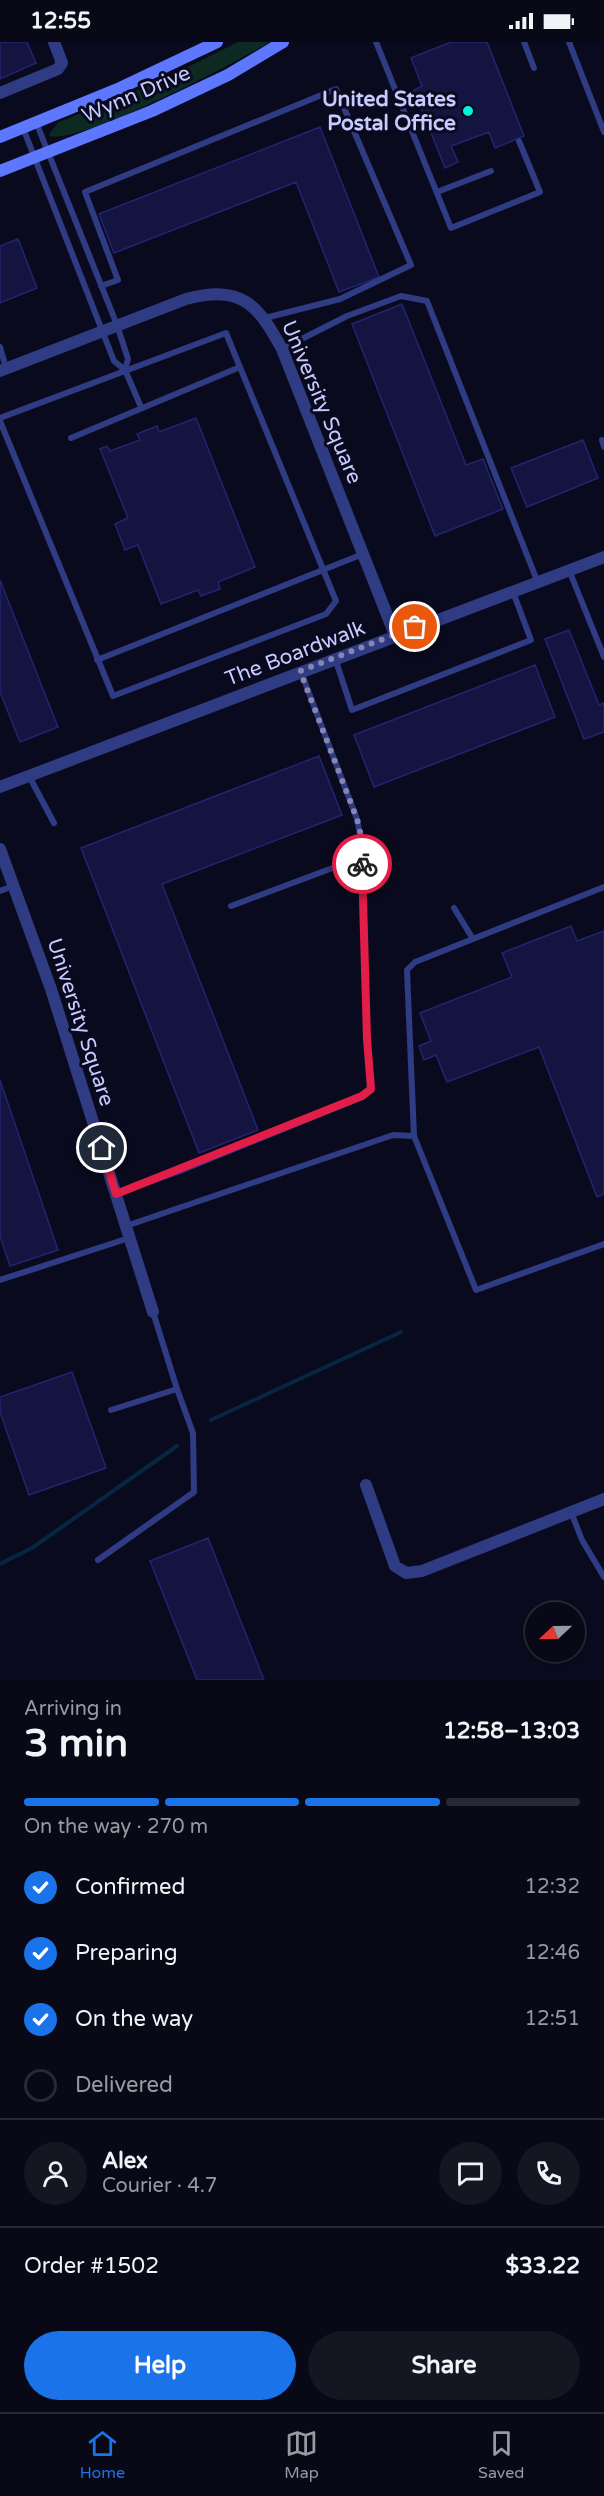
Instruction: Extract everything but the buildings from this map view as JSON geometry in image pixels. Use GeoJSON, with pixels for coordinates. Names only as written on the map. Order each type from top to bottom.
{"type":"FeatureCollection","features":[{"type":"Feature","properties":{"kind":"street"},"geometry":{"type":"LineString","coordinates":[[0,93],[58,69],[62,63],[54,42]]}},
{"type":"Feature","properties":{"kind":"street","name":"Wynn Drive"},"geometry":{"type":"LineString","coordinates":[[0,137],[120,88],[217,42]]}},
{"type":"Feature","properties":{"kind":"street","name":"Wynn Drive"},"geometry":{"type":"LineString","coordinates":[[0,171],[152,111],[228,75],[283,42]]}},
{"type":"Feature","properties":{"kind":"street","name":"University Square"},"geometry":{"type":"LineString","coordinates":[[3,369],[186,299],[209,293],[222,293],[236,297],[265,318],[282,349],[395,635]]}},
{"type":"Feature","properties":{"kind":"street","name":"The Boardwalk"},"geometry":{"type":"LineString","coordinates":[[0,787],[604,557]]}},
{"type":"Feature","properties":{"kind":"street","name":"University Square"},"geometry":{"type":"LineString","coordinates":[[0,849],[4,868],[14,886],[51,989],[153,1312]]}},
{"type":"Feature","properties":{"kind":"street"},"geometry":{"type":"LineString","coordinates":[[366,1485],[395,1566],[406,1573],[422,1570],[604,1499]]}},
{"type":"Feature","properties":{"kind":"lane"},"geometry":{"type":"LineString","coordinates":[[524,42],[534,68]]}},
{"type":"Feature","properties":{"kind":"lane"},"geometry":{"type":"LineString","coordinates":[[569,42],[604,132]]}},
{"type":"Feature","properties":{"kind":"lane"},"geometry":{"type":"LineString","coordinates":[[380,43],[451,228],[540,192],[519,141]]}},
{"type":"Feature","properties":{"kind":"lane"},"geometry":{"type":"LineString","coordinates":[[101,286],[118,280],[85,192],[336,89],[411,265],[340,299],[265,318]]}},
{"type":"Feature","properties":{"kind":"lane"},"geometry":{"type":"LineString","coordinates":[[36,122],[117,325],[128,359],[125,370]]}},
{"type":"Feature","properties":{"kind":"lane"},"geometry":{"type":"LineString","coordinates":[[22,128],[114,362],[125,370],[141,408]]}},
{"type":"Feature","properties":{"kind":"lane"},"geometry":{"type":"LineString","coordinates":[[437,192],[491,171]]}},
{"type":"Feature","properties":{"kind":"lane"},"geometry":{"type":"LineString","coordinates":[[282,349],[347,316],[401,296],[427,301],[538,582]]}},
{"type":"Feature","properties":{"kind":"lane"},"geometry":{"type":"LineString","coordinates":[[226,333],[336,601],[326,614],[113,696],[0,420],[125,370],[226,333]]}},
{"type":"Feature","properties":{"kind":"lane"},"geometry":{"type":"LineString","coordinates":[[0,347],[3,369]]}},
{"type":"Feature","properties":{"kind":"lane"},"geometry":{"type":"LineString","coordinates":[[71,438],[240,367]]}},
{"type":"Feature","properties":{"kind":"lane"},"geometry":{"type":"LineString","coordinates":[[97,660],[363,554]]}},
{"type":"Feature","properties":{"kind":"lane"},"geometry":{"type":"LineString","coordinates":[[569,570],[604,657]]}},
{"type":"Feature","properties":{"kind":"lane"},"geometry":{"type":"LineString","coordinates":[[335,658],[352,710],[531,640],[513,592]]}},
{"type":"Feature","properties":{"kind":"lane"},"geometry":{"type":"LineString","coordinates":[[116,1194],[362,1096],[371,1089],[367,1039],[362,857],[357,819],[300,671]]}},
{"type":"Feature","properties":{"kind":"lane"},"geometry":{"type":"LineString","coordinates":[[29,776],[54,823]]}},
{"type":"Feature","properties":{"kind":"lane"},"geometry":{"type":"LineString","coordinates":[[231,906],[362,857]]}},
{"type":"Feature","properties":{"kind":"lane"},"geometry":{"type":"LineString","coordinates":[[0,891],[14,886]]}},
{"type":"Feature","properties":{"kind":"lane"},"geometry":{"type":"LineString","coordinates":[[604,887],[415,962],[407,970],[414,1136],[476,1290],[604,1244]]}},
{"type":"Feature","properties":{"kind":"lane"},"geometry":{"type":"LineString","coordinates":[[454,908],[473,939]]}},
{"type":"Feature","properties":{"kind":"lane"},"geometry":{"type":"LineString","coordinates":[[0,1280],[393,1135],[414,1136]]}},
{"type":"Feature","properties":{"kind":"lane"},"geometry":{"type":"LineString","coordinates":[[98,1560],[194,1492],[193,1433],[153,1312]]}},
{"type":"Feature","properties":{"kind":"lane"},"geometry":{"type":"LineString","coordinates":[[111,1410],[177,1389]]}},
{"type":"Feature","properties":{"kind":"lane"},"geometry":{"type":"LineString","coordinates":[[571,1512],[582,1540],[604,1577]]}},
{"type":"Feature","properties":{"kind":"green space"},"geometry":{"type":"Polygon","coordinates":[[[238,42],[270,42],[194,83],[124,115],[92,128],[66,135],[49,136],[59,122],[164,79],[238,42]]]}},
{"type":"Feature","properties":{"kind":"waterway"},"geometry":{"type":"LineString","coordinates":[[211,1420],[401,1332]]}},
{"type":"Feature","properties":{"kind":"waterway"},"geometry":{"type":"LineString","coordinates":[[0,1564],[32,1548],[177,1446]]}},
{"type":"Feature","properties":{"kind":"way so far"},"geometry":{"type":"LineString","coordinates":[[362,864],[362,840],[357,819],[300,671],[415,627]]}},
{"type":"Feature","properties":{"kind":"place","name":"United States Postal Office"},"geometry":{"type":"Point","coordinates":[468,111]}},
{"type":"Feature","properties":{"kind":"route"},"geometry":{"type":"LineString","coordinates":[[102,1148],[116,1194],[180,1171],[362,1096],[371,1089],[367,1039],[362,864]]}}]}
